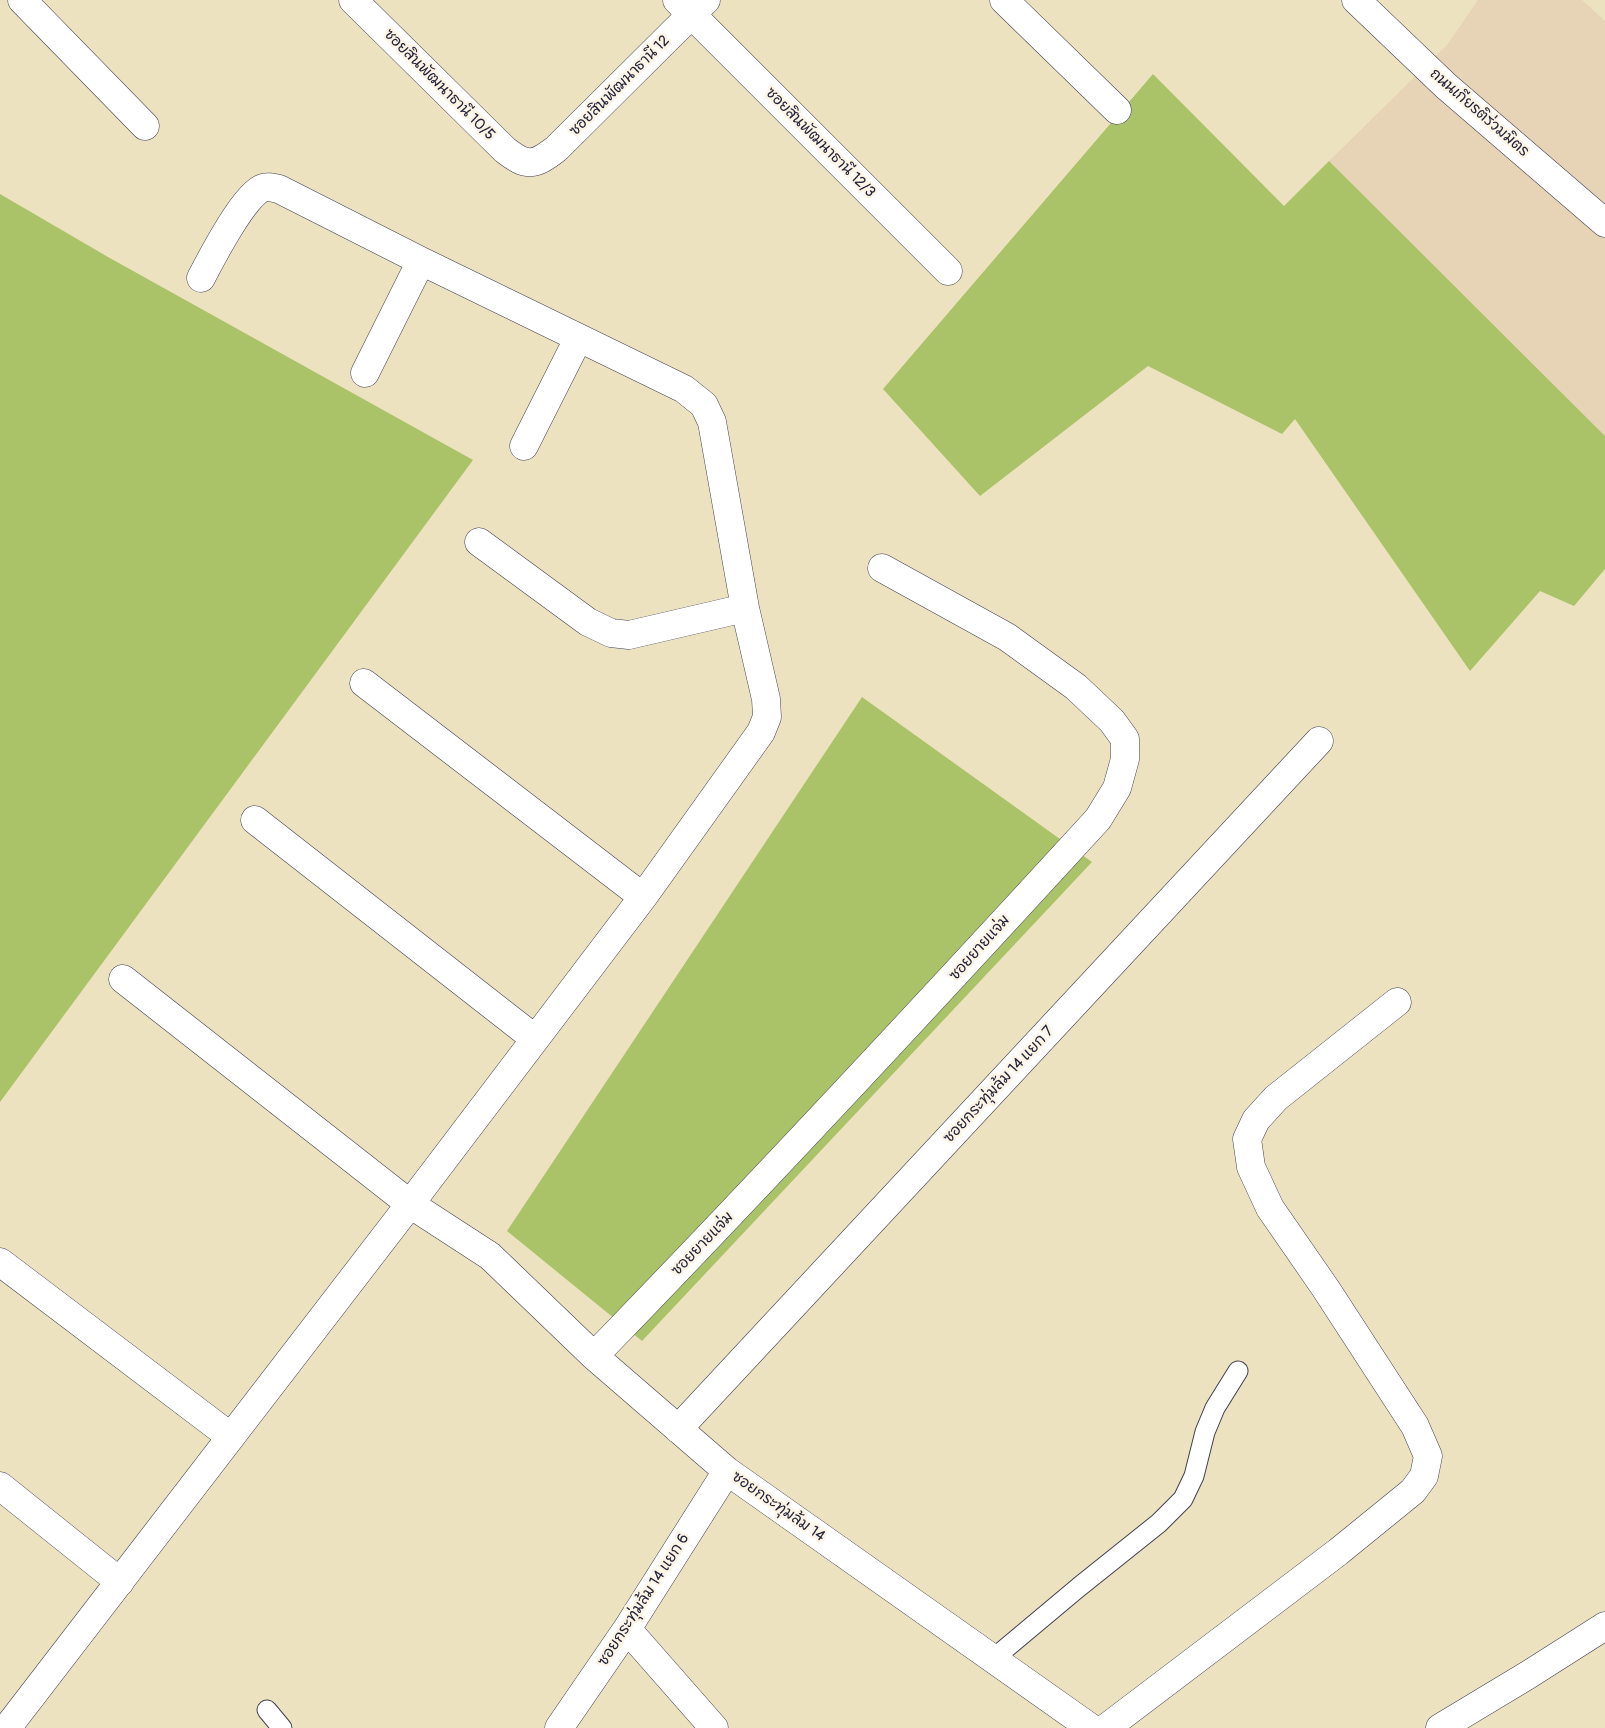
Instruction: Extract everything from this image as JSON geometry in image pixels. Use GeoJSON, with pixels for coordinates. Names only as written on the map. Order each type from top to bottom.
{"type":"FeatureCollection","features":[{"type":"Feature","properties":{"kind":"street"},"geometry":{"type":"LineString","coordinates":[[22,0],[145,126]]}},
{"type":"Feature","properties":{"kind":"street","name":"ซอยสินพัฒนาธานี 10/5"},"geometry":{"type":"LineString","coordinates":[[353,0],[505,150],[516,159],[529,164]]}},
{"type":"Feature","properties":{"kind":"street"},"geometry":{"type":"LineString","coordinates":[[1004,0],[1116,110]]}},
{"type":"Feature","properties":{"kind":"street","name":"ถนนเกียรติร่วมมิตร"},"geometry":{"type":"LineString","coordinates":[[1356,0],[1446,86],[1605,223]]}},
{"type":"Feature","properties":{"kind":"street","name":"ซอยสินพัฒนาธานี 12"},"geometry":{"type":"LineString","coordinates":[[529,164],[541,160],[556,149],[692,5]]}},
{"type":"Feature","properties":{"kind":"street","name":"ซอยสินพัฒนาธานี 12/3"},"geometry":{"type":"LineString","coordinates":[[692,5],[948,270]]}},
{"type":"Feature","properties":{"kind":"street"},"geometry":{"type":"LineString","coordinates":[[7,1720],[120,1582],[410,1204],[643,896],[761,732],[767,717],[766,699],[745,608],[712,422],[704,405],[684,389],[578,339],[279,189],[264,187],[253,194],[243,207],[201,278]]}},
{"type":"Feature","properties":{"kind":"street"},"geometry":{"type":"LineString","coordinates":[[365,372],[421,261]]}},
{"type":"Feature","properties":{"kind":"street"},"geometry":{"type":"LineString","coordinates":[[524,446],[578,339]]}},
{"type":"Feature","properties":{"kind":"street"},"geometry":{"type":"LineString","coordinates":[[479,542],[588,622],[611,633],[630,635],[745,608]]}},
{"type":"Feature","properties":{"kind":"street","name":"ซอยยายแจ่ม"},"geometry":{"type":"LineString","coordinates":[[594,1356],[735,1211],[924,1009],[1098,819],[1117,788],[1125,759],[1125,739],[1112,720],[1076,687],[1007,638],[882,568]]}},
{"type":"Feature","properties":{"kind":"street"},"geometry":{"type":"LineString","coordinates":[[364,683],[643,896]]}},
{"type":"Feature","properties":{"kind":"street","name":"ซอยกระทุ่มล้ม 14 แยก 7"},"geometry":{"type":"LineString","coordinates":[[678,1429],[1319,741]]}},
{"type":"Feature","properties":{"kind":"street"},"geometry":{"type":"LineString","coordinates":[[256,820],[534,1038]]}},
{"type":"Feature","properties":{"kind":"street","name":"ซอยกระทุ่มล้ม 14"},"geometry":{"type":"LineString","coordinates":[[123,979],[410,1204],[490,1256],[594,1356],[727,1472],[1091,1728]]}},
{"type":"Feature","properties":{"kind":"street"},"geometry":{"type":"LineString","coordinates":[[1106,1728],[1338,1552],[1413,1491],[1424,1476],[1428,1456],[1415,1426],[1326,1288],[1270,1208],[1250,1168],[1247,1139],[1256,1120],[1276,1098],[1397,1002]]}},
{"type":"Feature","properties":{"kind":"street"},"geometry":{"type":"LineString","coordinates":[[0,1262],[231,1437]]}},
{"type":"Feature","properties":{"kind":"street","name":"ซอยกระทุ่มล้ม 14 แยก 6"},"geometry":{"type":"LineString","coordinates":[[558,1728],[627,1629],[727,1472]]}},
{"type":"Feature","properties":{"kind":"street"},"geometry":{"type":"LineString","coordinates":[[0,1486],[120,1582]]}},
{"type":"Feature","properties":{"kind":"street"},"geometry":{"type":"LineString","coordinates":[[1440,1728],[1605,1626]]}},
{"type":"Feature","properties":{"kind":"street"},"geometry":{"type":"LineString","coordinates":[[627,1629],[714,1728]]}},
{"type":"Feature","properties":{"kind":"lane"},"geometry":{"type":"LineString","coordinates":[[993,1659],[1159,1523],[1183,1499],[1194,1476],[1205,1432],[1215,1408],[1238,1371]]}},
{"type":"Feature","properties":{"kind":"lane"},"geometry":{"type":"LineString","coordinates":[[267,1710],[282,1728]]}},
{"type":"Feature","properties":{"kind":"shaded area"},"geometry":{"type":"Polygon","coordinates":[[[1478,0],[1582,0],[1605,21],[1605,436],[1329,161],[1447,45],[1478,0]]]}},
{"type":"Feature","properties":{"kind":"green space"},"geometry":{"type":"Polygon","coordinates":[[[1153,74],[1284,206],[1329,161],[1605,436],[1605,569],[1574,606],[1540,591],[1470,671],[1295,419],[1282,434],[1148,366],[980,496],[883,389],[1153,74]]]}},
{"type":"Feature","properties":{"kind":"green space"},"geometry":{"type":"Polygon","coordinates":[[[0,194],[108,257],[473,460],[0,1102],[0,194]]]}},
{"type":"Feature","properties":{"kind":"green space"},"geometry":{"type":"Polygon","coordinates":[[[862,697],[1092,862],[642,1341],[507,1231],[862,697]]]}}]}
